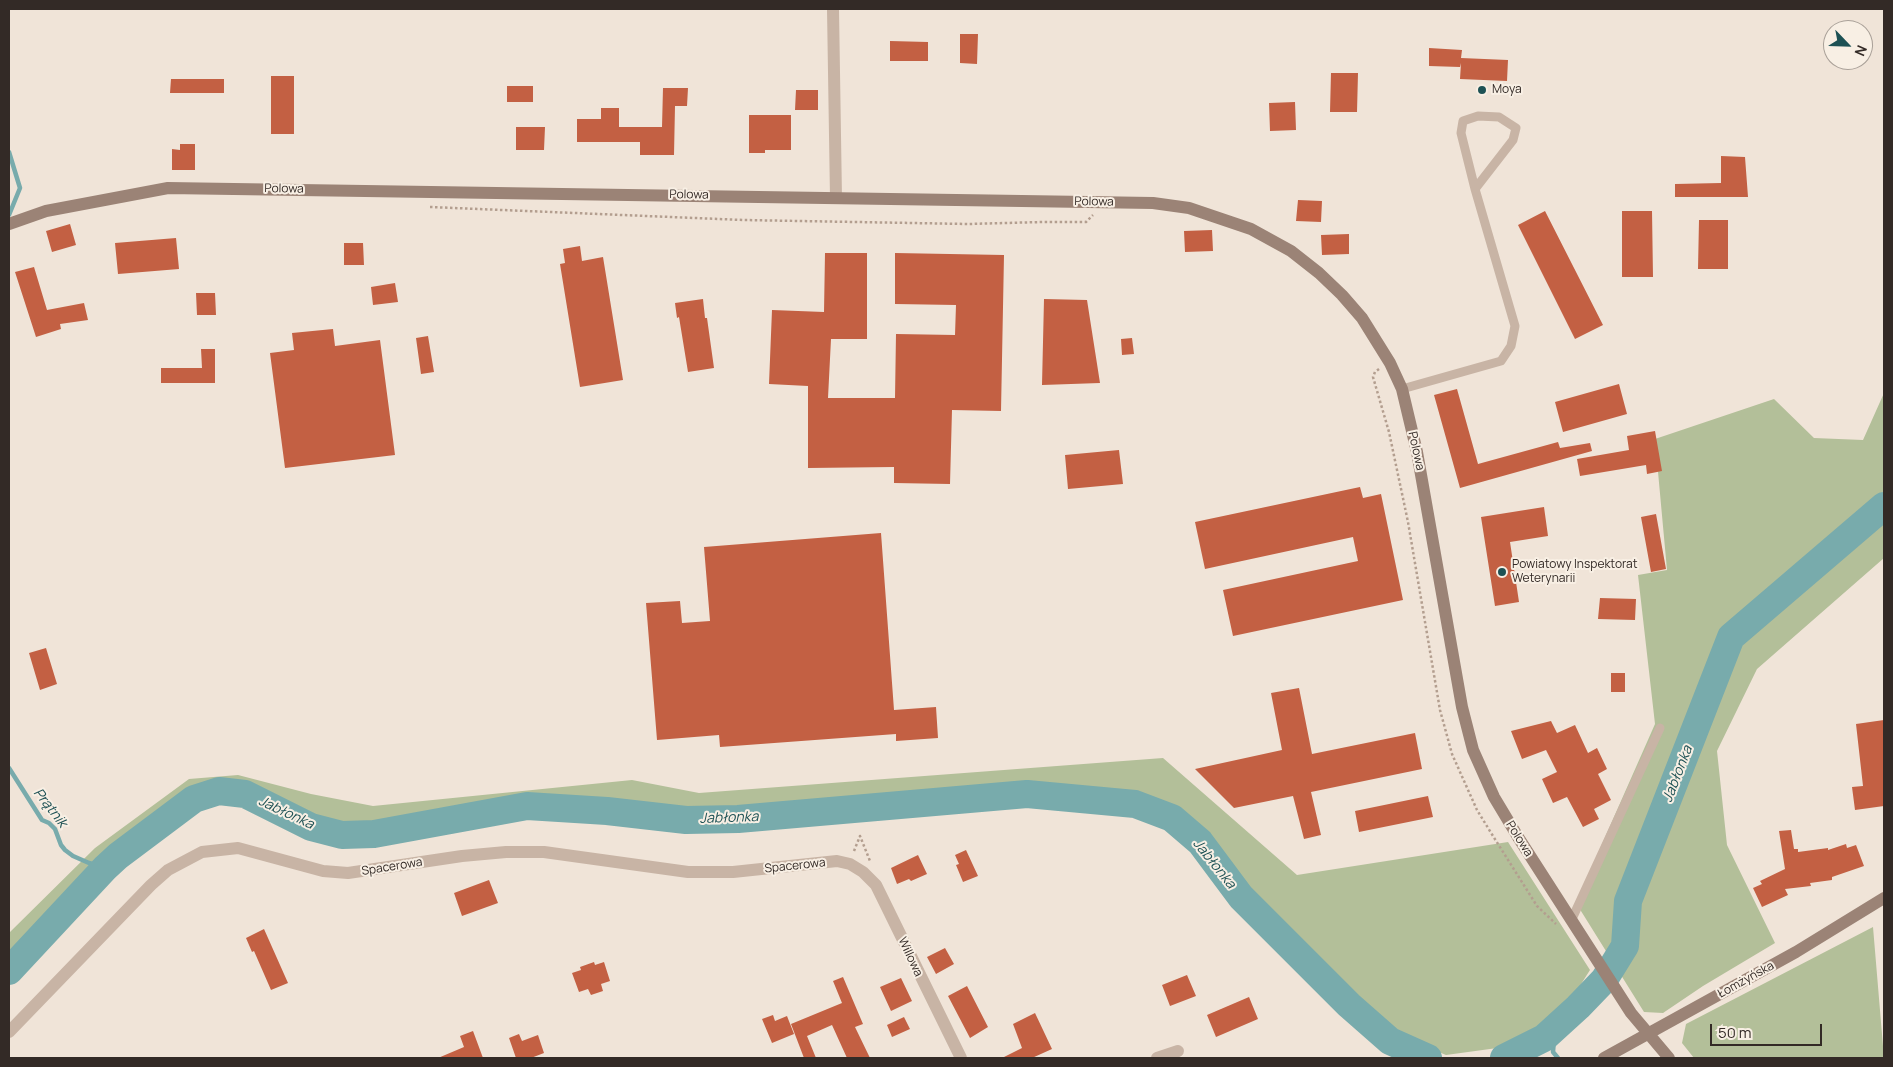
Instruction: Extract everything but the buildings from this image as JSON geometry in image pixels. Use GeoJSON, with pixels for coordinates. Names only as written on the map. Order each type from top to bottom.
{"type":"FeatureCollection","features":[{"type":"Feature","properties":{"kind":"street"},"geometry":{"type":"LineString","coordinates":[[833,9],[836,198]]}},
{"type":"Feature","properties":{"kind":"street","name":"Polowa"},"geometry":{"type":"LineString","coordinates":[[14,222],[46,211],[168,188],[1154,203],[1208,213],[1251,229],[1291,252],[1319,273],[1362,318],[1390,363],[1402,389],[1417,452],[1462,708],[1474,750],[1494,797],[1571,921],[1631,1013],[1669,1058]]}},
{"type":"Feature","properties":{"kind":"street","name":"Spacerowa"},"geometry":{"type":"LineString","coordinates":[[9,1032],[151,885],[168,870],[202,852],[238,848],[336,873],[365,871],[462,856],[506,852],[544,852],[688,872],[733,872],[851,860]]}},
{"type":"Feature","properties":{"kind":"street","name":"Willowa"},"geometry":{"type":"LineString","coordinates":[[851,860],[876,885],[961,1058]]}},
{"type":"Feature","properties":{"kind":"street","name":"Łomżyńska"},"geometry":{"type":"LineString","coordinates":[[1604,1058],[1649,1035],[1796,952],[1884,898]]}},
{"type":"Feature","properties":{"kind":"street"},"geometry":{"type":"LineString","coordinates":[[1157,1058],[1178,1051]]}},
{"type":"Feature","properties":{"kind":"lane"},"geometry":{"type":"LineString","coordinates":[[1402,389],[1501,361],[1511,346],[1515,326],[1475,189],[1461,133],[1463,121],[1478,116],[1499,117],[1516,128],[1513,140],[1475,189]]}},
{"type":"Feature","properties":{"kind":"lane"},"geometry":{"type":"LineString","coordinates":[[1571,921],[1660,728]]}},
{"type":"Feature","properties":{"kind":"path"},"geometry":{"type":"LineString","coordinates":[[426,207],[743,220],[968,224],[1086,222],[1096,212]]}},
{"type":"Feature","properties":{"kind":"path"},"geometry":{"type":"LineString","coordinates":[[1390,363],[1375,372],[1373,378],[1389,432],[1408,522],[1440,710],[1452,754],[1477,810],[1493,836],[1537,906],[1559,927]]}},
{"type":"Feature","properties":{"kind":"path"},"geometry":{"type":"LineString","coordinates":[[851,860],[860,836],[874,869]]}},
{"type":"Feature","properties":{"kind":"green space"},"geometry":{"type":"Polygon","coordinates":[[[1884,393],[1884,558],[1757,669],[1717,751],[1727,845],[1775,943],[1703,986],[1663,1013],[1644,1012],[1576,903],[1655,724],[1638,575],[1667,570],[1655,439],[1774,399],[1814,438],[1863,440],[1884,393]]]}},
{"type":"Feature","properties":{"kind":"green space"},"geometry":{"type":"Polygon","coordinates":[[[1163,758],[1297,875],[1508,842],[1590,970],[1562,1014],[1512,1046],[1446,1055],[1410,1040],[1366,1009],[1245,884],[1191,817],[1152,797],[1066,786],[704,813],[667,812],[601,799],[530,798],[356,824],[316,819],[244,786],[220,785],[196,793],[109,852],[9,955],[9,933],[95,848],[189,779],[238,775],[311,794],[373,806],[632,780],[699,793],[1163,758]]]}},
{"type":"Feature","properties":{"kind":"green space"},"geometry":{"type":"Polygon","coordinates":[[[1873,927],[1884,1058],[1694,1058],[1682,1043],[1686,1024],[1873,927]]]}},
{"type":"Feature","properties":{"kind":"waterway","name":"Prątnik"},"geometry":{"type":"LineString","coordinates":[[9,152],[20,188],[9,215]]}},
{"type":"Feature","properties":{"kind":"waterway","name":"Jabłonka"},"geometry":{"type":"LineString","coordinates":[[1504,1058],[1544,1038],[1578,1007],[1604,980],[1625,946],[1628,901],[1731,637],[1884,506]]}},
{"type":"Feature","properties":{"kind":"waterway","name":"Prątnik"},"geometry":{"type":"LineString","coordinates":[[9,768],[42,820],[49,823],[55,829],[65,850],[73,856],[105,868]]}},
{"type":"Feature","properties":{"kind":"waterway","name":"Jabłonka"},"geometry":{"type":"LineString","coordinates":[[9,971],[118,856],[194,799],[219,791],[245,794],[311,827],[342,835],[374,834],[527,806],[607,811],[686,820],[738,819],[1027,794],[1135,804],[1172,818],[1200,842],[1241,897],[1349,1005],[1390,1041],[1428,1058]]}},
{"type":"Feature","properties":{"kind":"waterway"},"geometry":{"type":"LineString","coordinates":[[1549,1033],[1554,1039],[1553,1052],[1558,1058]]}},
{"type":"Feature","properties":{"kind":"place","name":"Moya"},"geometry":{"type":"Point","coordinates":[1482,90]}},
{"type":"Feature","properties":{"kind":"place","name":"Powiatowy Inspektorat Weterynarii"},"geometry":{"type":"Point","coordinates":[1502,572]}}]}
